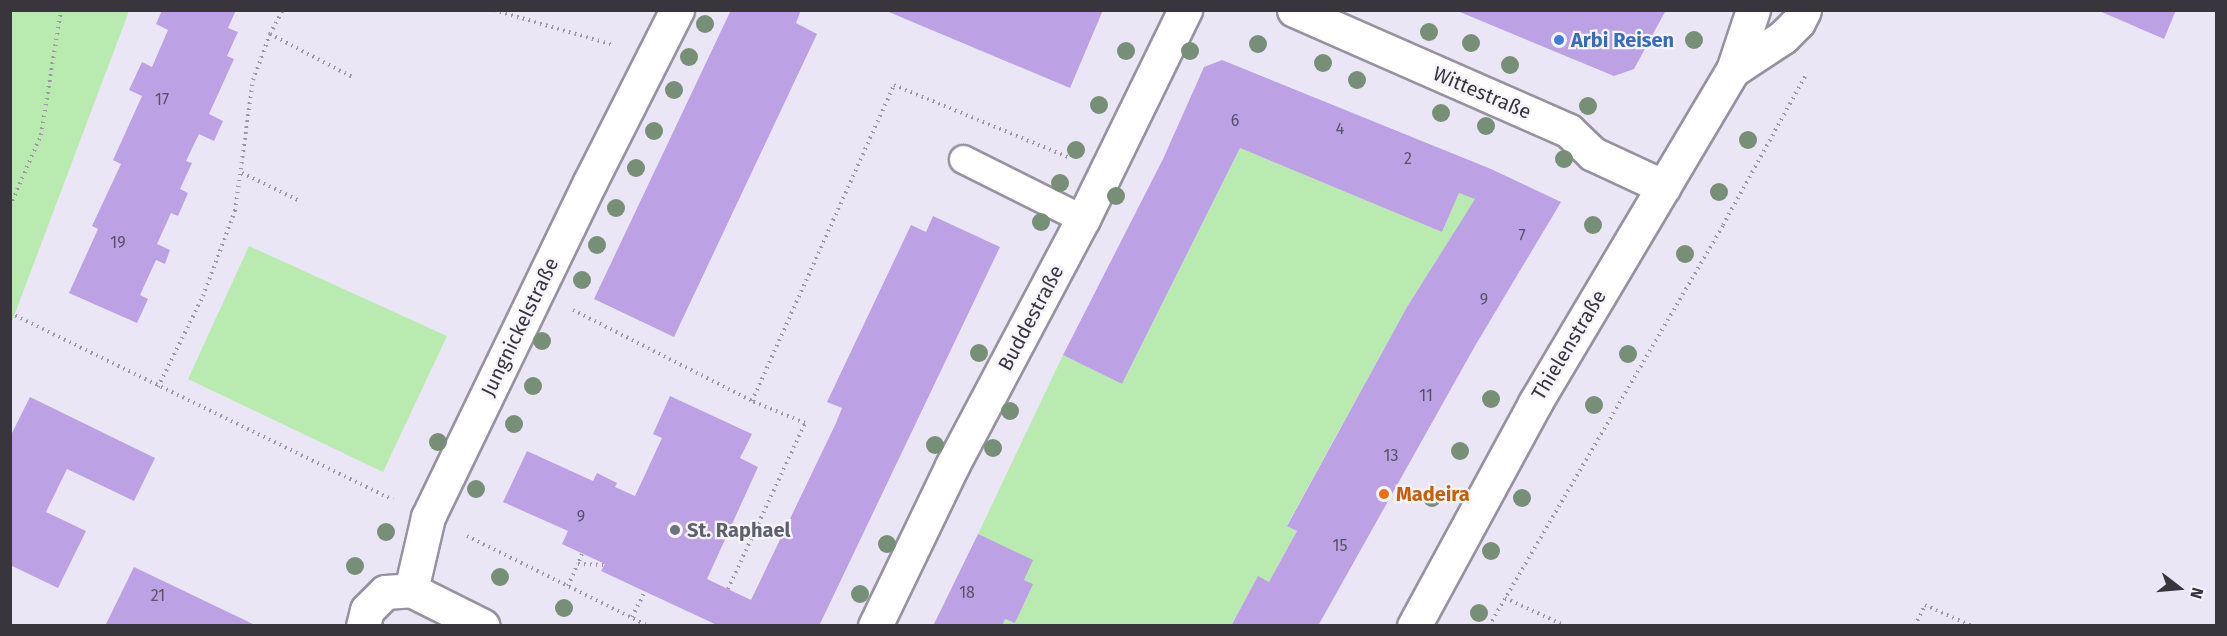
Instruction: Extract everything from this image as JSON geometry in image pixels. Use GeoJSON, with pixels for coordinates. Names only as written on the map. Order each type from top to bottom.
{"type":"FeatureCollection","features":[{"type":"Feature","properties":{"kind":"street","name":"Jungnickelstraße"},"geometry":{"type":"LineString","coordinates":[[411,590],[428,517],[590,182],[653,62],[677,10]]}},
{"type":"Feature","properties":{"kind":"street","name":"Buddestraße"},"geometry":{"type":"LineString","coordinates":[[875,626],[952,465],[1083,219],[1185,10]]}},
{"type":"Feature","properties":{"kind":"street","name":"Wittestraße"},"geometry":{"type":"LineString","coordinates":[[1294,10],[1569,131],[1593,154],[1664,186]]}},
{"type":"Feature","properties":{"kind":"street","name":"Thielenstraße"},"geometry":{"type":"LineString","coordinates":[[1414,626],[1535,403],[1733,70],[1753,10]]}},
{"type":"Feature","properties":{"kind":"street","name":"Thielenstraße"},"geometry":{"type":"LineString","coordinates":[[1733,70],[1783,37],[1798,22],[1804,10]]}},
{"type":"Feature","properties":{"kind":"street"},"geometry":{"type":"LineString","coordinates":[[363,626],[367,610],[384,592],[411,590],[483,626]]}},
{"type":"Feature","properties":{"kind":"lane"},"geometry":{"type":"LineString","coordinates":[[963,159],[1083,219]]}},
{"type":"Feature","properties":{"kind":"path"},"geometry":{"type":"LineString","coordinates":[[10,206],[41,135],[61,10]]}},
{"type":"Feature","properties":{"kind":"path"},"geometry":{"type":"LineString","coordinates":[[158,387],[203,296],[235,211],[253,80],[270,34],[283,10]]}},
{"type":"Feature","properties":{"kind":"path"},"geometry":{"type":"LineString","coordinates":[[495,10],[604,40],[653,62]]}},
{"type":"Feature","properties":{"kind":"path"},"geometry":{"type":"LineString","coordinates":[[270,34],[354,78]]}},
{"type":"Feature","properties":{"kind":"path"},"geometry":{"type":"LineString","coordinates":[[1489,626],[1723,225],[1811,66]]}},
{"type":"Feature","properties":{"kind":"path"},"geometry":{"type":"LineString","coordinates":[[752,401],[894,85],[1105,173]]}},
{"type":"Feature","properties":{"kind":"path"},"geometry":{"type":"LineString","coordinates":[[242,172],[300,201]]}},
{"type":"Feature","properties":{"kind":"path"},"geometry":{"type":"LineString","coordinates":[[537,292],[752,401],[805,423],[728,589]]}},
{"type":"Feature","properties":{"kind":"path"},"geometry":{"type":"LineString","coordinates":[[10,313],[648,626]]}},
{"type":"Feature","properties":{"kind":"path"},"geometry":{"type":"LineString","coordinates":[[568,586],[582,554]]}},
{"type":"Feature","properties":{"kind":"path"},"geometry":{"type":"LineString","coordinates":[[578,564],[604,565]]}},
{"type":"Feature","properties":{"kind":"path"},"geometry":{"type":"LineString","coordinates":[[632,617],[645,591]]}},
{"type":"Feature","properties":{"kind":"path"},"geometry":{"type":"LineString","coordinates":[[1505,598],[1566,626]]}},
{"type":"Feature","properties":{"kind":"path"},"geometry":{"type":"LineString","coordinates":[[1916,626],[1925,605],[1971,626]]}},
{"type":"Feature","properties":{"kind":"green space"},"geometry":{"type":"Polygon","coordinates":[[[10,11],[129,11],[11,324],[10,11]]]}},
{"type":"Feature","properties":{"kind":"green space"},"geometry":{"type":"Polygon","coordinates":[[[1240,148],[1442,232],[1459,193],[1475,199],[1407,307],[1287,525],[1297,531],[1269,582],[1258,577],[1231,625],[1002,625],[1005,619],[1015,623],[1032,584],[1024,580],[978,534],[1063,355],[1122,384],[1240,148]]]}},
{"type":"Feature","properties":{"kind":"green space"},"geometry":{"type":"Polygon","coordinates":[[[249,246],[447,336],[383,472],[188,379],[249,246]]]}},
{"type":"Feature","properties":{"kind":"building"},"geometry":{"type":"Polygon","coordinates":[[[162,10],[236,10],[228,28],[238,32],[227,56],[234,59],[209,114],[223,121],[214,141],[199,134],[186,161],[192,163],[180,189],[188,193],[178,216],[171,213],[157,244],[170,250],[165,264],[156,260],[140,295],[148,299],[137,323],[69,293],[98,229],[92,226],[121,164],[113,160],[142,96],[129,90],[142,62],[152,67],[168,30],[156,24],[162,10]]]}},
{"type":"Feature","properties":{"kind":"building"},"geometry":{"type":"Polygon","coordinates":[[[731,10],[801,10],[796,23],[817,34],[674,337],[594,299],[731,10]]]}},
{"type":"Feature","properties":{"kind":"building"},"geometry":{"type":"Polygon","coordinates":[[[884,10],[1103,10],[1070,88],[884,10]]]}},
{"type":"Feature","properties":{"kind":"building"},"geometry":{"type":"Polygon","coordinates":[[[1455,10],[1666,10],[1634,69],[1614,76],[1455,10]]]}},
{"type":"Feature","properties":{"kind":"building"},"geometry":{"type":"Polygon","coordinates":[[[2097,10],[2176,10],[2164,39],[2097,10]]]}},
{"type":"Feature","properties":{"kind":"building"},"geometry":{"type":"Polygon","coordinates":[[[1222,60],[1491,169],[1561,202],[1475,346],[1318,626],[1231,626],[1258,576],[1269,582],[1297,531],[1287,526],[1407,307],[1475,199],[1459,193],[1442,232],[1240,148],[1122,384],[1063,355],[1163,159],[1204,67],[1222,60]]]}},
{"type":"Feature","properties":{"kind":"building"},"geometry":{"type":"Polygon","coordinates":[[[933,216],[1000,247],[819,626],[719,626],[601,571],[605,564],[562,544],[568,531],[503,502],[527,451],[593,481],[597,473],[617,483],[615,487],[635,496],[662,438],[653,434],[670,396],[752,434],[740,458],[758,467],[707,579],[751,600],[842,408],[827,402],[911,225],[926,232],[933,216]]]}},
{"type":"Feature","properties":{"kind":"building"},"geometry":{"type":"Polygon","coordinates":[[[30,397],[155,458],[134,501],[67,469],[46,512],[86,531],[58,588],[10,565],[10,437],[30,397]]]}},
{"type":"Feature","properties":{"kind":"building"},"geometry":{"type":"Polygon","coordinates":[[[978,534],[1033,560],[1024,580],[1033,584],[1015,623],[1005,619],[1002,626],[933,626],[978,534]]]}},
{"type":"Feature","properties":{"kind":"building"},"geometry":{"type":"Polygon","coordinates":[[[134,567],[257,626],[105,626],[134,567]]]}},
{"type":"Feature","properties":{"kind":"place","name":"Arbi Reisen"},"geometry":{"type":"Point","coordinates":[1559,40]}},
{"type":"Feature","properties":{"kind":"place","name":"Madeira"},"geometry":{"type":"Point","coordinates":[1384,494]}},
{"type":"Feature","properties":{"kind":"place","name":"St. Raphael"},"geometry":{"type":"Point","coordinates":[675,530]}}]}
